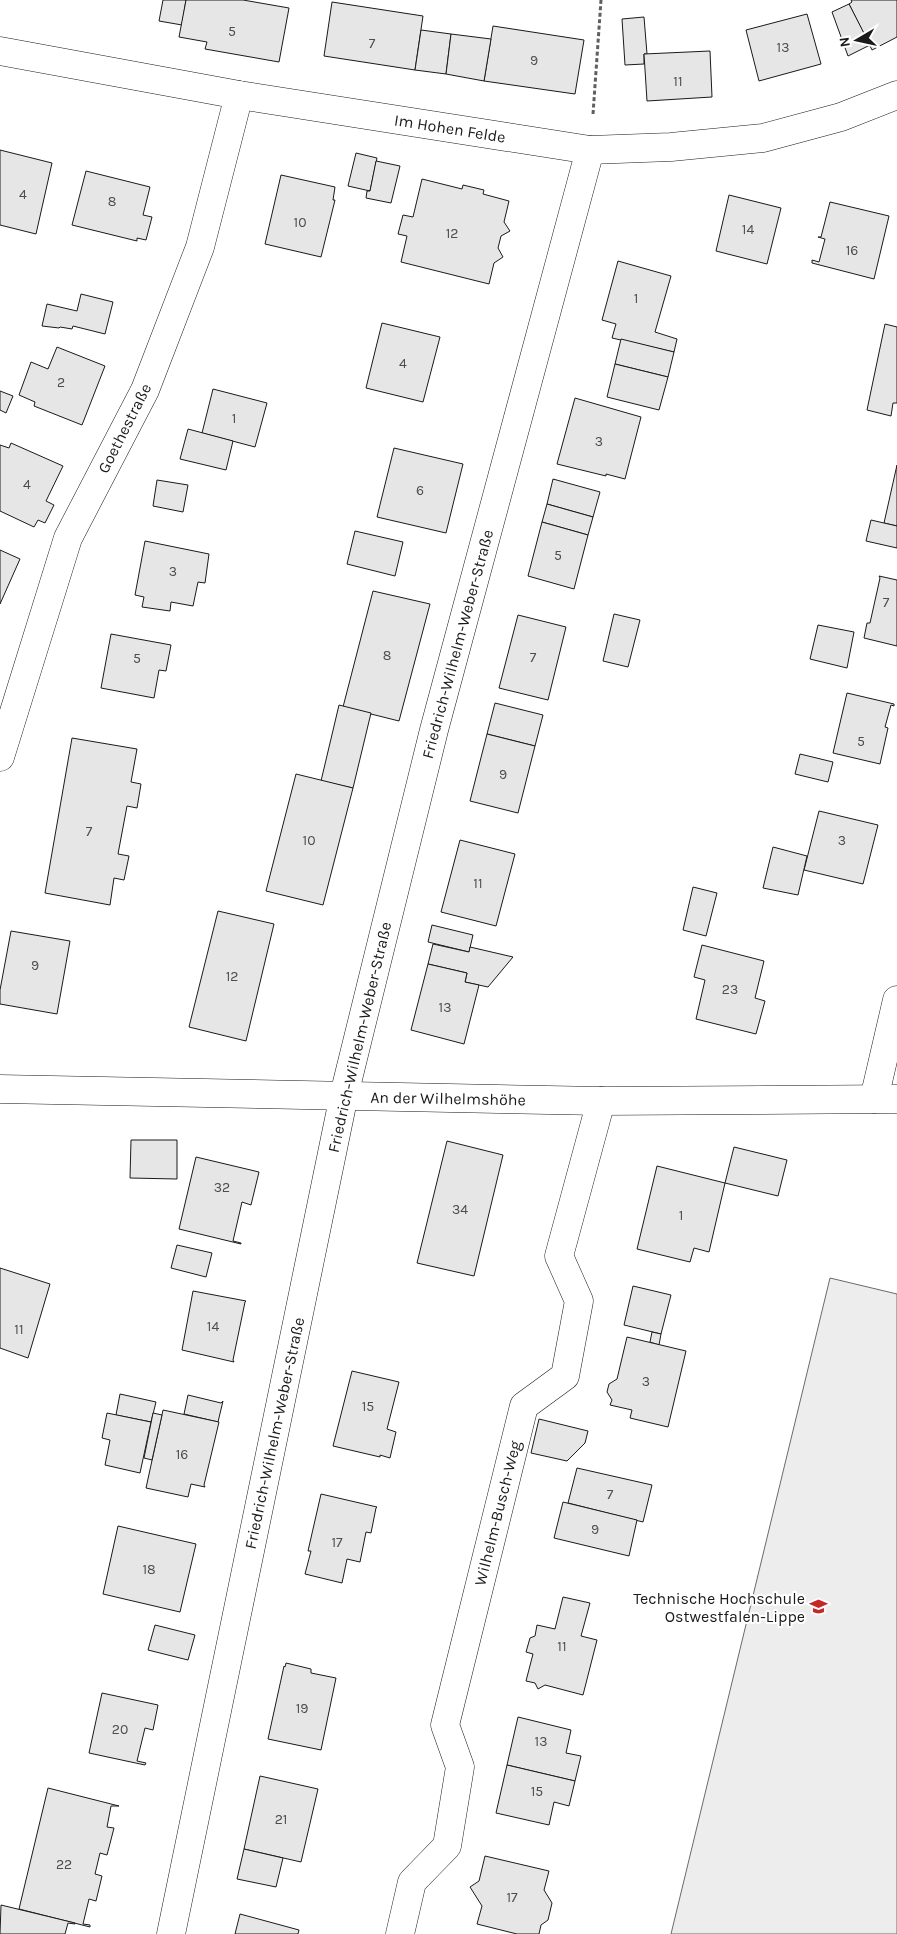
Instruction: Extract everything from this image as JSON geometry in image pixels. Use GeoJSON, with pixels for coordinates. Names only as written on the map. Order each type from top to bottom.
{"type":"FeatureCollection","features":[{"type":"Feature","properties":{"kind":"street","name":"Im Hohen Felde"},"geometry":{"type":"LineString","coordinates":[[0,51],[239,95],[590,150],[671,148],[763,138],[841,117],[897,95]]}},
{"type":"Feature","properties":{"kind":"street","name":"Goethestraße"},"geometry":{"type":"LineString","coordinates":[[0,757],[68,538],[144,390],[200,247],[239,95]]}},
{"type":"Feature","properties":{"kind":"street","name":"Friedrich-Wilhelm-Weber-Straße"},"geometry":{"type":"LineString","coordinates":[[171,1934],[344,1095],[434,730],[590,150]]}},
{"type":"Feature","properties":{"kind":"street"},"geometry":{"type":"LineString","coordinates":[[885,1099],[897,1000]]}},
{"type":"Feature","properties":{"kind":"street","name":"An der Wilhelmshöhe"},"geometry":{"type":"LineString","coordinates":[[0,1089],[600,1101],[885,1099]]}},
{"type":"Feature","properties":{"kind":"street","name":"Wilhelm-Busch-Weg"},"geometry":{"type":"LineString","coordinates":[[400,1934],[412,1882],[447,1846],[460,1768],[445,1725],[524,1406],[565,1376],[579,1301],[560,1256],[600,1101]]}},
{"type":"Feature","properties":{"kind":"path"},"geometry":{"type":"LineString","coordinates":[[590,150],[601,0]]}},
{"type":"Feature","properties":{"kind":"shaded area","name":"Technische Hochschule Ostwestfalen-Lippe"},"geometry":{"type":"Polygon","coordinates":[[[830,1278],[897,1294],[897,1934],[671,1934],[830,1278]]]}},
{"type":"Feature","properties":{"kind":"building"},"geometry":{"type":"Polygon","coordinates":[[[163,0],[186,0],[182,25],[159,21],[163,0]]]}},
{"type":"Feature","properties":{"kind":"building"},"geometry":{"type":"Polygon","coordinates":[[[186,0],[243,0],[289,8],[279,62],[205,49],[207,42],[179,37],[186,0]]]}},
{"type":"Feature","properties":{"kind":"building"},"geometry":{"type":"Polygon","coordinates":[[[851,0],[897,0],[897,37],[872,50],[849,4],[852,2],[851,0]]]}},
{"type":"Feature","properties":{"kind":"building"},"geometry":{"type":"Polygon","coordinates":[[[332,2],[423,16],[415,70],[324,56],[332,2]]]}},
{"type":"Feature","properties":{"kind":"building"},"geometry":{"type":"Polygon","coordinates":[[[849,4],[870,45],[848,56],[832,12],[849,4]]]}},
{"type":"Feature","properties":{"kind":"building"},"geometry":{"type":"Polygon","coordinates":[[[807,14],[821,64],[759,81],[746,30],[807,14]]]}},
{"type":"Feature","properties":{"kind":"building"},"geometry":{"type":"Polygon","coordinates":[[[644,17],[647,54],[644,54],[644,64],[625,65],[622,19],[644,17]]]}},
{"type":"Feature","properties":{"kind":"building"},"geometry":{"type":"Polygon","coordinates":[[[493,26],[584,40],[575,94],[484,81],[493,26]]]}},
{"type":"Feature","properties":{"kind":"building"},"geometry":{"type":"Polygon","coordinates":[[[421,30],[451,34],[446,74],[415,70],[421,30]]]}},
{"type":"Feature","properties":{"kind":"building"},"geometry":{"type":"Polygon","coordinates":[[[451,34],[491,39],[484,81],[446,74],[451,34]]]}},
{"type":"Feature","properties":{"kind":"building"},"geometry":{"type":"Polygon","coordinates":[[[710,51],[712,97],[647,101],[644,54],[710,51]]]}},
{"type":"Feature","properties":{"kind":"building"},"geometry":{"type":"Polygon","coordinates":[[[0,150],[52,163],[36,234],[0,225],[0,150]]]}},
{"type":"Feature","properties":{"kind":"building"},"geometry":{"type":"Polygon","coordinates":[[[356,153],[377,158],[370,191],[348,186],[356,153]]]}},
{"type":"Feature","properties":{"kind":"building"},"geometry":{"type":"Polygon","coordinates":[[[376,161],[400,166],[391,203],[366,198],[367,191],[370,191],[376,161]]]}},
{"type":"Feature","properties":{"kind":"building"},"geometry":{"type":"Polygon","coordinates":[[[86,171],[150,187],[143,215],[152,217],[146,240],[137,238],[137,241],[72,225],[86,171]]]}},
{"type":"Feature","properties":{"kind":"building"},"geometry":{"type":"Polygon","coordinates":[[[281,175],[335,187],[333,200],[335,200],[321,257],[265,244],[281,175]]]}},
{"type":"Feature","properties":{"kind":"building"},"geometry":{"type":"Polygon","coordinates":[[[422,179],[462,189],[463,185],[484,190],[483,194],[509,201],[504,222],[510,231],[501,236],[498,248],[503,257],[494,263],[489,284],[401,262],[407,236],[398,234],[403,215],[413,217],[422,179]]]}},
{"type":"Feature","properties":{"kind":"building"},"geometry":{"type":"Polygon","coordinates":[[[729,195],[781,208],[767,264],[716,251],[729,195]]]}},
{"type":"Feature","properties":{"kind":"building"},"geometry":{"type":"Polygon","coordinates":[[[830,202],[889,216],[874,279],[812,263],[812,260],[819,262],[825,239],[818,237],[821,237],[830,202]]]}},
{"type":"Feature","properties":{"kind":"building"},"geometry":{"type":"Polygon","coordinates":[[[618,261],[671,276],[655,332],[677,339],[674,352],[612,338],[616,324],[602,320],[618,261]]]}},
{"type":"Feature","properties":{"kind":"building"},"geometry":{"type":"Polygon","coordinates":[[[81,294],[113,302],[105,334],[73,326],[72,329],[42,326],[47,304],[77,311],[81,294]]]}},
{"type":"Feature","properties":{"kind":"building"},"geometry":{"type":"Polygon","coordinates":[[[382,323],[440,337],[423,402],[366,388],[382,323]]]}},
{"type":"Feature","properties":{"kind":"building"},"geometry":{"type":"Polygon","coordinates":[[[885,324],[897,327],[897,403],[893,403],[891,416],[867,410],[885,324]]]}},
{"type":"Feature","properties":{"kind":"building"},"geometry":{"type":"Polygon","coordinates":[[[621,339],[674,352],[668,377],[615,364],[621,339]]]}},
{"type":"Feature","properties":{"kind":"building"},"geometry":{"type":"Polygon","coordinates":[[[57,347],[105,366],[82,425],[34,406],[35,402],[19,395],[31,362],[48,369],[57,347]]]}},
{"type":"Feature","properties":{"kind":"building"},"geometry":{"type":"Polygon","coordinates":[[[615,364],[668,377],[659,410],[607,397],[615,364]]]}},
{"type":"Feature","properties":{"kind":"building"},"geometry":{"type":"Polygon","coordinates":[[[213,389],[267,403],[255,447],[202,433],[213,389]]]}},
{"type":"Feature","properties":{"kind":"building"},"geometry":{"type":"Polygon","coordinates":[[[0,391],[13,396],[6,413],[0,410],[0,391]]]}},
{"type":"Feature","properties":{"kind":"building"},"geometry":{"type":"Polygon","coordinates":[[[575,398],[641,417],[625,479],[557,464],[575,398]]]}},
{"type":"Feature","properties":{"kind":"building"},"geometry":{"type":"Polygon","coordinates":[[[188,429],[233,441],[226,470],[180,459],[188,429]]]}},
{"type":"Feature","properties":{"kind":"building"},"geometry":{"type":"Polygon","coordinates":[[[11,443],[63,466],[46,501],[54,505],[45,523],[38,520],[34,527],[0,511],[0,445],[9,448],[11,443]]]}},
{"type":"Feature","properties":{"kind":"building"},"geometry":{"type":"Polygon","coordinates":[[[394,448],[463,464],[446,533],[377,517],[394,448]]]}},
{"type":"Feature","properties":{"kind":"building"},"geometry":{"type":"Polygon","coordinates":[[[897,465],[897,526],[884,523],[897,465]]]}},
{"type":"Feature","properties":{"kind":"building"},"geometry":{"type":"Polygon","coordinates":[[[553,479],[600,492],[593,517],[547,504],[553,479]]]}},
{"type":"Feature","properties":{"kind":"building"},"geometry":{"type":"Polygon","coordinates":[[[157,480],[188,485],[183,512],[153,506],[157,480]]]}},
{"type":"Feature","properties":{"kind":"building"},"geometry":{"type":"Polygon","coordinates":[[[547,504],[593,517],[588,535],[542,522],[547,504]]]}},
{"type":"Feature","properties":{"kind":"building"},"geometry":{"type":"Polygon","coordinates":[[[871,520],[897,526],[897,548],[866,541],[871,520]]]}},
{"type":"Feature","properties":{"kind":"building"},"geometry":{"type":"Polygon","coordinates":[[[542,522],[588,535],[574,589],[528,576],[542,522]]]}},
{"type":"Feature","properties":{"kind":"building"},"geometry":{"type":"Polygon","coordinates":[[[355,531],[403,542],[395,576],[347,564],[355,531]]]}},
{"type":"Feature","properties":{"kind":"building"},"geometry":{"type":"Polygon","coordinates":[[[145,541],[209,554],[205,583],[198,582],[193,606],[171,602],[170,611],[142,607],[144,597],[135,595],[145,541]]]}},
{"type":"Feature","properties":{"kind":"building"},"geometry":{"type":"Polygon","coordinates":[[[0,550],[20,559],[0,604],[0,550]]]}},
{"type":"Feature","properties":{"kind":"building"},"geometry":{"type":"Polygon","coordinates":[[[879,576],[897,580],[897,646],[864,638],[867,623],[870,623],[879,576]]]}},
{"type":"Feature","properties":{"kind":"building"},"geometry":{"type":"Polygon","coordinates":[[[373,591],[430,604],[399,721],[343,707],[373,591]]]}},
{"type":"Feature","properties":{"kind":"building"},"geometry":{"type":"Polygon","coordinates":[[[614,614],[640,620],[628,667],[603,661],[614,614]]]}},
{"type":"Feature","properties":{"kind":"building"},"geometry":{"type":"Polygon","coordinates":[[[518,615],[566,627],[548,700],[499,688],[518,615]]]}},
{"type":"Feature","properties":{"kind":"building"},"geometry":{"type":"Polygon","coordinates":[[[818,625],[854,632],[847,668],[810,659],[818,625]]]}},
{"type":"Feature","properties":{"kind":"building"},"geometry":{"type":"Polygon","coordinates":[[[111,634],[171,645],[166,671],[159,670],[154,698],[101,688],[111,634]]]}},
{"type":"Feature","properties":{"kind":"building"},"geometry":{"type":"Polygon","coordinates":[[[847,693],[894,704],[894,706],[891,705],[885,727],[888,728],[880,764],[833,753],[847,693]]]}},
{"type":"Feature","properties":{"kind":"building"},"geometry":{"type":"Polygon","coordinates":[[[495,703],[543,715],[535,746],[487,734],[495,703]]]}},
{"type":"Feature","properties":{"kind":"building"},"geometry":{"type":"Polygon","coordinates":[[[339,705],[371,713],[353,788],[321,781],[339,705]]]}},
{"type":"Feature","properties":{"kind":"building"},"geometry":{"type":"Polygon","coordinates":[[[487,734],[535,746],[518,813],[470,801],[487,734]]]}},
{"type":"Feature","properties":{"kind":"building"},"geometry":{"type":"Polygon","coordinates":[[[72,738],[137,749],[131,782],[141,784],[137,808],[127,806],[118,854],[129,856],[124,880],[114,878],[110,905],[45,893],[72,738]]]}},
{"type":"Feature","properties":{"kind":"building"},"geometry":{"type":"Polygon","coordinates":[[[800,754],[833,762],[828,782],[795,774],[800,754]]]}},
{"type":"Feature","properties":{"kind":"building"},"geometry":{"type":"Polygon","coordinates":[[[296,774],[353,788],[323,905],[266,891],[296,774]]]}},
{"type":"Feature","properties":{"kind":"building"},"geometry":{"type":"Polygon","coordinates":[[[819,811],[878,825],[863,884],[804,870],[819,811]]]}},
{"type":"Feature","properties":{"kind":"building"},"geometry":{"type":"Polygon","coordinates":[[[460,840],[515,854],[496,926],[441,912],[460,840]]]}},
{"type":"Feature","properties":{"kind":"building"},"geometry":{"type":"Polygon","coordinates":[[[773,847],[807,856],[798,895],[763,888],[773,847]]]}},
{"type":"Feature","properties":{"kind":"building"},"geometry":{"type":"Polygon","coordinates":[[[693,887],[717,893],[706,936],[683,930],[693,887]]]}},
{"type":"Feature","properties":{"kind":"building"},"geometry":{"type":"Polygon","coordinates":[[[218,911],[274,924],[246,1041],[189,1027],[218,911]]]}},
{"type":"Feature","properties":{"kind":"building"},"geometry":{"type":"Polygon","coordinates":[[[432,925],[473,935],[469,952],[428,942],[432,925]]]}},
{"type":"Feature","properties":{"kind":"building"},"geometry":{"type":"Polygon","coordinates":[[[11,931],[70,941],[57,1014],[0,1004],[0,990],[11,931]]]}},
{"type":"Feature","properties":{"kind":"building"},"geometry":{"type":"Polygon","coordinates":[[[433,944],[469,952],[470,947],[513,957],[488,987],[465,982],[467,973],[428,964],[433,944]]]}},
{"type":"Feature","properties":{"kind":"building"},"geometry":{"type":"Polygon","coordinates":[[[702,945],[764,961],[755,998],[765,1001],[756,1034],[696,1019],[705,980],[694,977],[702,945]]]}},
{"type":"Feature","properties":{"kind":"building"},"geometry":{"type":"Polygon","coordinates":[[[428,964],[467,973],[465,982],[479,985],[464,1044],[411,1030],[428,964]]]}},
{"type":"Feature","properties":{"kind":"building"},"geometry":{"type":"Polygon","coordinates":[[[131,1140],[177,1140],[177,1179],[130,1178],[131,1140]]]}},
{"type":"Feature","properties":{"kind":"building"},"geometry":{"type":"Polygon","coordinates":[[[447,1141],[503,1155],[474,1276],[417,1263],[447,1141]]]}},
{"type":"Feature","properties":{"kind":"building"},"geometry":{"type":"Polygon","coordinates":[[[734,1147],[787,1160],[778,1196],[725,1183],[734,1147]]]}},
{"type":"Feature","properties":{"kind":"building"},"geometry":{"type":"Polygon","coordinates":[[[196,1157],[259,1172],[251,1205],[242,1202],[233,1241],[241,1244],[179,1229],[196,1157]]]}},
{"type":"Feature","properties":{"kind":"building"},"geometry":{"type":"Polygon","coordinates":[[[657,1166],[725,1183],[709,1252],[694,1248],[690,1262],[637,1249],[657,1166]]]}},
{"type":"Feature","properties":{"kind":"building"},"geometry":{"type":"Polygon","coordinates":[[[177,1245],[212,1253],[206,1277],[171,1268],[177,1245]]]}},
{"type":"Feature","properties":{"kind":"building"},"geometry":{"type":"Polygon","coordinates":[[[0,1268],[50,1284],[28,1358],[0,1348],[0,1268]]]}},
{"type":"Feature","properties":{"kind":"building"},"geometry":{"type":"Polygon","coordinates":[[[633,1286],[671,1295],[661,1334],[624,1325],[633,1286]]]}},
{"type":"Feature","properties":{"kind":"building"},"geometry":{"type":"Polygon","coordinates":[[[193,1291],[246,1301],[234,1362],[182,1350],[193,1291]]]}},
{"type":"Feature","properties":{"kind":"building"},"geometry":{"type":"Polygon","coordinates":[[[652,1332],[661,1334],[659,1345],[650,1342],[652,1332]]]}},
{"type":"Feature","properties":{"kind":"building"},"geometry":{"type":"Polygon","coordinates":[[[627,1337],[686,1351],[668,1427],[630,1418],[632,1410],[610,1405],[612,1400],[607,1392],[609,1384],[617,1379],[627,1337]]]}},
{"type":"Feature","properties":{"kind":"building"},"geometry":{"type":"Polygon","coordinates":[[[352,1371],[399,1382],[387,1429],[396,1432],[390,1458],[333,1446],[352,1371]]]}},
{"type":"Feature","properties":{"kind":"building"},"geometry":{"type":"Polygon","coordinates":[[[120,1394],[156,1402],[151,1422],[116,1415],[120,1394]]]}},
{"type":"Feature","properties":{"kind":"building"},"geometry":{"type":"Polygon","coordinates":[[[188,1395],[221,1403],[223,1401],[218,1422],[184,1414],[188,1395]]]}},
{"type":"Feature","properties":{"kind":"building"},"geometry":{"type":"Polygon","coordinates":[[[163,1410],[219,1422],[205,1487],[191,1484],[188,1497],[146,1488],[163,1410]]]}},
{"type":"Feature","properties":{"kind":"building"},"geometry":{"type":"Polygon","coordinates":[[[107,1413],[151,1422],[140,1473],[105,1465],[110,1440],[102,1438],[107,1413]]]}},
{"type":"Feature","properties":{"kind":"building"},"geometry":{"type":"Polygon","coordinates":[[[153,1413],[162,1415],[152,1460],[144,1458],[153,1413]]]}},
{"type":"Feature","properties":{"kind":"building"},"geometry":{"type":"Polygon","coordinates":[[[539,1419],[588,1431],[585,1443],[567,1461],[531,1453],[539,1419]]]}},
{"type":"Feature","properties":{"kind":"building"},"geometry":{"type":"Polygon","coordinates":[[[577,1468],[652,1485],[643,1522],[568,1503],[577,1468]]]}},
{"type":"Feature","properties":{"kind":"building"},"geometry":{"type":"Polygon","coordinates":[[[321,1494],[377,1507],[371,1533],[366,1532],[360,1562],[347,1559],[342,1583],[305,1574],[311,1551],[308,1551],[321,1494]]]}},
{"type":"Feature","properties":{"kind":"building"},"geometry":{"type":"Polygon","coordinates":[[[563,1502],[637,1520],[629,1556],[554,1538],[563,1502]]]}},
{"type":"Feature","properties":{"kind":"building"},"geometry":{"type":"Polygon","coordinates":[[[118,1526],[196,1544],[180,1612],[103,1594],[118,1526]]]}},
{"type":"Feature","properties":{"kind":"building"},"geometry":{"type":"Polygon","coordinates":[[[563,1597],[590,1603],[581,1636],[597,1640],[583,1695],[545,1685],[538,1689],[535,1683],[526,1681],[533,1654],[526,1652],[530,1638],[535,1636],[537,1625],[555,1629],[563,1597]]]}},
{"type":"Feature","properties":{"kind":"building"},"geometry":{"type":"Polygon","coordinates":[[[155,1625],[195,1635],[188,1660],[148,1650],[155,1625]]]}},
{"type":"Feature","properties":{"kind":"building"},"geometry":{"type":"Polygon","coordinates":[[[286,1663],[311,1669],[311,1673],[336,1678],[321,1750],[268,1739],[286,1663]]]}},
{"type":"Feature","properties":{"kind":"building"},"geometry":{"type":"Polygon","coordinates":[[[102,1693],[158,1705],[153,1730],[145,1728],[137,1761],[146,1763],[145,1765],[89,1753],[102,1693]]]}},
{"type":"Feature","properties":{"kind":"building"},"geometry":{"type":"Polygon","coordinates":[[[518,1717],[571,1730],[566,1753],[581,1756],[575,1781],[507,1765],[518,1717]]]}},
{"type":"Feature","properties":{"kind":"building"},"geometry":{"type":"Polygon","coordinates":[[[507,1765],[575,1781],[569,1806],[554,1802],[549,1825],[496,1813],[507,1765]]]}},
{"type":"Feature","properties":{"kind":"building"},"geometry":{"type":"Polygon","coordinates":[[[260,1776],[318,1789],[301,1862],[244,1849],[260,1776]]]}},
{"type":"Feature","properties":{"kind":"building"},"geometry":{"type":"Polygon","coordinates":[[[48,1788],[119,1806],[111,1806],[107,1827],[114,1828],[107,1855],[100,1853],[95,1874],[102,1876],[96,1901],[89,1899],[83,1924],[90,1925],[90,1927],[19,1909],[48,1788]]]}},
{"type":"Feature","properties":{"kind":"building"},"geometry":{"type":"Polygon","coordinates":[[[244,1849],[283,1858],[276,1887],[237,1879],[244,1849]]]}},
{"type":"Feature","properties":{"kind":"building"},"geometry":{"type":"Polygon","coordinates":[[[485,1856],[549,1871],[544,1890],[552,1903],[548,1920],[541,1925],[539,1934],[517,1934],[477,1924],[482,1906],[470,1887],[479,1881],[485,1856]]]}},
{"type":"Feature","properties":{"kind":"building"},"geometry":{"type":"Polygon","coordinates":[[[1,1905],[75,1924],[68,1923],[65,1934],[0,1934],[1,1905]]]}},
{"type":"Feature","properties":{"kind":"building"},"geometry":{"type":"Polygon","coordinates":[[[240,1914],[299,1930],[298,1934],[235,1934],[240,1914]]]}},
{"type":"Feature","properties":{"kind":"place","name":"Technische Hochschule Ostwestfalen-Lippe"},"geometry":{"type":"Point","coordinates":[819,1607]}}]}
